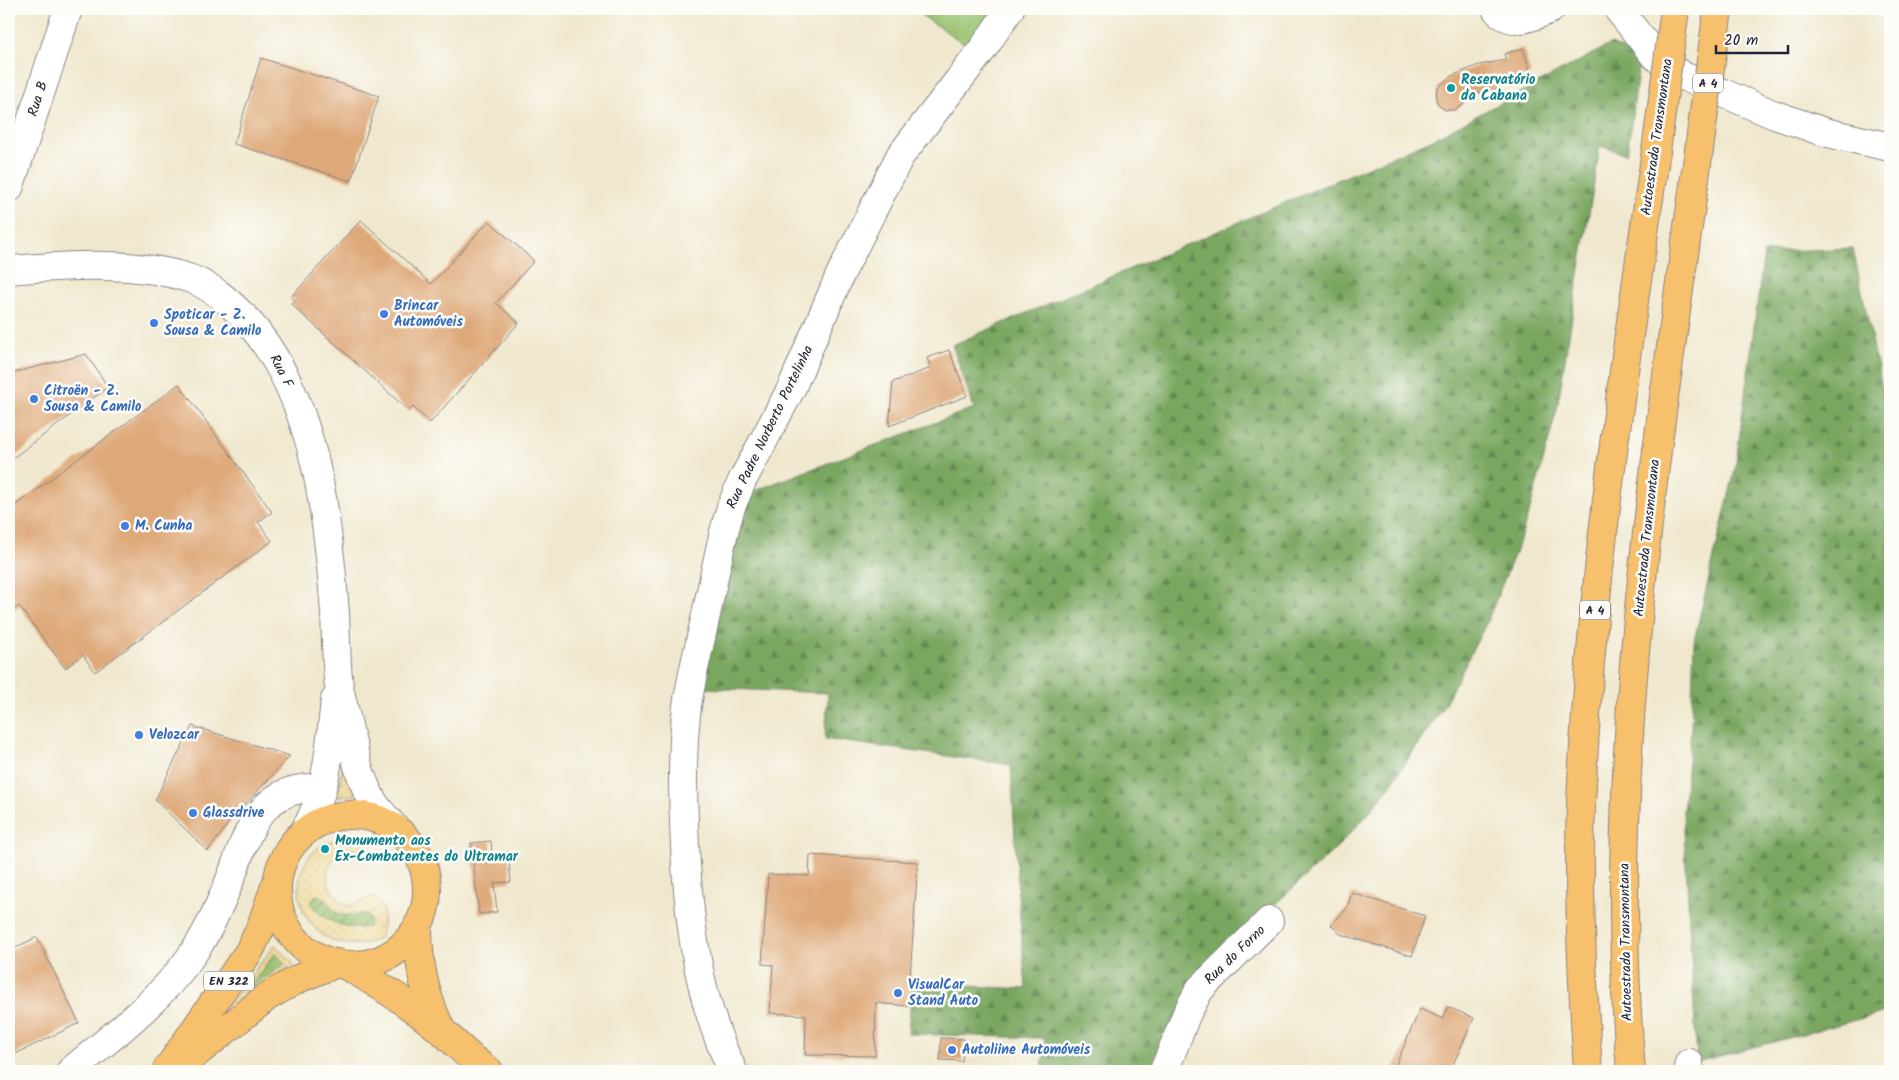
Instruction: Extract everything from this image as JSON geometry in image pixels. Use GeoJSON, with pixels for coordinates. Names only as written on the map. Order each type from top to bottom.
{"type":"FeatureCollection","features":[{"type":"Feature","properties":{"kind":"main road","name":"Autoestrada Transmontana"},"geometry":{"type":"LineString","coordinates":[[1588,1071],[1582,987],[1580,887],[1582,786],[1588,684],[1608,483],[1675,9]]}},
{"type":"Feature","properties":{"kind":"main road","name":"Autoestrada Transmontana"},"geometry":{"type":"LineString","coordinates":[[1631,1071],[1624,953],[1627,750],[1644,548],[1718,9]]}},
{"type":"Feature","properties":{"kind":"main road","name":"EN 322"},"geometry":{"type":"LineString","coordinates":[[166,1071],[250,950],[260,929],[290,846],[304,832],[325,819],[349,814],[373,817],[395,828],[411,843],[422,862],[427,883],[426,905],[418,925],[405,943],[388,956],[367,964],[341,964],[300,978],[268,996],[174,1071]]}},
{"type":"Feature","properties":{"kind":"main road","name":"EN 322"},"geometry":{"type":"LineString","coordinates":[[277,882],[278,906],[290,929],[312,952],[341,964],[382,986],[489,1071]]}},
{"type":"Feature","properties":{"kind":"main road","name":"EN 322"},"geometry":{"type":"LineString","coordinates":[[418,925],[418,954],[421,975],[430,1006],[441,1031]]}},
{"type":"Feature","properties":{"kind":"street","name":"Rua B"},"geometry":{"type":"LineString","coordinates":[[9,188],[68,9]]}},
{"type":"Feature","properties":{"kind":"street","name":"Rua Padre Norberto Portelinha"},"geometry":{"type":"LineString","coordinates":[[733,1071],[724,1054],[712,1020],[701,983],[694,947],[688,892],[683,801],[683,765],[687,707],[725,528],[731,507],[742,481],[790,389],[840,275],[900,156],[982,50],[1010,9]]}},
{"type":"Feature","properties":{"kind":"street"},"geometry":{"type":"LineString","coordinates":[[1496,9],[1505,17],[1515,19],[1530,18],[1551,9]]}},
{"type":"Feature","properties":{"kind":"street"},"geometry":{"type":"LineString","coordinates":[[1618,9],[1654,55],[1668,67],[1685,77],[1717,92],[1824,132],[1890,147]]}},
{"type":"Feature","properties":{"kind":"street","name":"Rua F"},"geometry":{"type":"LineString","coordinates":[[9,270],[74,266],[172,273],[192,279],[226,299],[256,330],[272,353],[288,383],[304,427],[314,464],[330,554],[338,679]]}},
{"type":"Feature","properties":{"kind":"street"},"geometry":{"type":"LineString","coordinates":[[304,832],[314,813],[326,771],[338,679]]}},
{"type":"Feature","properties":{"kind":"street"},"geometry":{"type":"LineString","coordinates":[[338,679],[360,774],[375,805],[395,828]]}},
{"type":"Feature","properties":{"kind":"street"},"geometry":{"type":"LineString","coordinates":[[71,1071],[165,988],[190,958],[207,932],[226,891],[248,830],[258,817],[268,806],[282,796],[308,787],[322,788]]}},
{"type":"Feature","properties":{"kind":"street","name":"Rua do Forno"},"geometry":{"type":"LineString","coordinates":[[1164,1071],[1187,1013],[1200,989],[1269,921]]}},
{"type":"Feature","properties":{"kind":"green space"},"geometry":{"type":"Polygon","coordinates":[[[912,9],[996,9],[968,46],[912,9]]]}},
{"type":"Feature","properties":{"kind":"green space"},"geometry":{"type":"Polygon","coordinates":[[[1611,44],[1640,57],[1628,148],[1626,154],[1600,146],[1557,409],[1531,506],[1519,543],[1487,622],[1443,707],[1390,786],[1363,820],[1334,850],[1207,967],[1163,1037],[1150,1071],[1042,1071],[1045,1038],[908,1034],[912,983],[1026,989],[1018,894],[1011,765],[825,739],[828,693],[702,688],[738,528],[751,492],[974,408],[952,345],[1431,140],[1611,44]]]}},
{"type":"Feature","properties":{"kind":"green space"},"geometry":{"type":"Polygon","coordinates":[[[1853,248],[1890,426],[1890,1011],[1697,1062],[1683,812],[1691,730],[1694,640],[1735,470],[1764,252],[1853,248]]]}},
{"type":"Feature","properties":{"kind":"green space"},"geometry":{"type":"Polygon","coordinates":[[[316,895],[323,898],[340,914],[368,915],[370,920],[369,926],[355,928],[327,919],[314,908],[311,902],[316,895]]]}},
{"type":"Feature","properties":{"kind":"green space"},"geometry":{"type":"Polygon","coordinates":[[[276,953],[286,963],[245,992],[276,953]]]}},
{"type":"Feature","properties":{"kind":"sand"},"geometry":{"type":"Polygon","coordinates":[[[344,763],[357,795],[337,796],[344,763]]]}},
{"type":"Feature","properties":{"kind":"sand"},"geometry":{"type":"Polygon","coordinates":[[[349,836],[364,838],[362,850],[348,850],[339,854],[330,864],[327,876],[331,889],[344,904],[349,906],[375,897],[382,905],[384,916],[381,937],[363,944],[335,941],[321,934],[310,922],[302,908],[299,893],[300,877],[306,862],[317,849],[329,842],[349,836]]]}},
{"type":"Feature","properties":{"kind":"sand"},"geometry":{"type":"Polygon","coordinates":[[[275,945],[294,964],[220,1015],[275,945]],[[275,953],[246,991],[285,964],[275,953]]]}},
{"type":"Feature","properties":{"kind":"building","name":"Reservatório da Cabana"},"geometry":{"type":"Polygon","coordinates":[[[1523,48],[1531,74],[1499,84],[1496,89],[1488,94],[1470,92],[1463,105],[1455,110],[1445,110],[1438,104],[1436,99],[1437,88],[1451,76],[1479,65],[1506,60],[1504,54],[1523,48]]]}},
{"type":"Feature","properties":{"kind":"building"},"geometry":{"type":"Polygon","coordinates":[[[261,58],[379,96],[351,181],[234,144],[261,58]]]}},
{"type":"Feature","properties":{"kind":"building"},"geometry":{"type":"Polygon","coordinates":[[[361,220],[431,284],[489,221],[534,261],[496,303],[519,323],[430,423],[413,407],[409,411],[291,304],[295,300],[291,297],[361,220]]]}},
{"type":"Feature","properties":{"kind":"building"},"geometry":{"type":"Polygon","coordinates":[[[949,350],[967,396],[889,426],[893,382],[931,368],[927,358],[949,350]]]}},
{"type":"Feature","properties":{"kind":"building"},"geometry":{"type":"Polygon","coordinates":[[[86,354],[108,387],[9,461],[9,374],[86,354]]]}},
{"type":"Feature","properties":{"kind":"building"},"geometry":{"type":"Polygon","coordinates":[[[179,384],[272,512],[258,522],[272,541],[95,672],[83,655],[65,668],[19,606],[9,614],[9,510],[179,384]]]}},
{"type":"Feature","properties":{"kind":"building"},"geometry":{"type":"Polygon","coordinates":[[[192,726],[290,756],[231,820],[208,851],[155,800],[192,726]]]}},
{"type":"Feature","properties":{"kind":"building"},"geometry":{"type":"Polygon","coordinates":[[[491,841],[492,854],[508,852],[511,882],[494,883],[497,912],[479,914],[471,843],[491,841]]]}},
{"type":"Feature","properties":{"kind":"building"},"geometry":{"type":"Polygon","coordinates":[[[810,855],[918,862],[908,1006],[876,1003],[875,1056],[805,1055],[806,1015],[770,1013],[773,965],[762,964],[768,874],[809,876],[810,855]]]}},
{"type":"Feature","properties":{"kind":"building"},"geometry":{"type":"Polygon","coordinates":[[[1352,893],[1425,916],[1412,956],[1340,934],[1331,925],[1347,908],[1352,893]]]}},
{"type":"Feature","properties":{"kind":"building"},"geometry":{"type":"Polygon","coordinates":[[[37,937],[79,1023],[9,1057],[9,951],[37,937]]]}},
{"type":"Feature","properties":{"kind":"building"},"geometry":{"type":"Polygon","coordinates":[[[1448,1007],[1474,1018],[1450,1071],[1393,1071],[1420,1009],[1443,1019],[1448,1007]]]}},
{"type":"Feature","properties":{"kind":"building"},"geometry":{"type":"Polygon","coordinates":[[[941,1038],[964,1039],[962,1061],[940,1060],[941,1038]]]}},
{"type":"Feature","properties":{"kind":"place","name":"Reservatório da Cabana"},"geometry":{"type":"Point","coordinates":[1451,88]}},
{"type":"Feature","properties":{"kind":"place","name":"Brincar Automóveis"},"geometry":{"type":"Point","coordinates":[384,314]}},
{"type":"Feature","properties":{"kind":"place","name":"Spoticar - Z. Sousa & Camilo"},"geometry":{"type":"Point","coordinates":[154,323]}},
{"type":"Feature","properties":{"kind":"place","name":"Citroën - Z. Sousa & Camilo"},"geometry":{"type":"Point","coordinates":[34,399]}},
{"type":"Feature","properties":{"kind":"place","name":"M. Cunha"},"geometry":{"type":"Point","coordinates":[125,526]}},
{"type":"Feature","properties":{"kind":"place","name":"Velozcar"},"geometry":{"type":"Point","coordinates":[139,735]}},
{"type":"Feature","properties":{"kind":"place","name":"Glassdrive"},"geometry":{"type":"Point","coordinates":[193,813]}},
{"type":"Feature","properties":{"kind":"place","name":"Monumento aos Ex-Combatentes do Ultramar"},"geometry":{"type":"Point","coordinates":[325,849]}},
{"type":"Feature","properties":{"kind":"place","name":"VisualCar Stand Auto"},"geometry":{"type":"Point","coordinates":[898,993]}},
{"type":"Feature","properties":{"kind":"place","name":"Autoliine Automóveis"},"geometry":{"type":"Point","coordinates":[952,1050]}}]}
